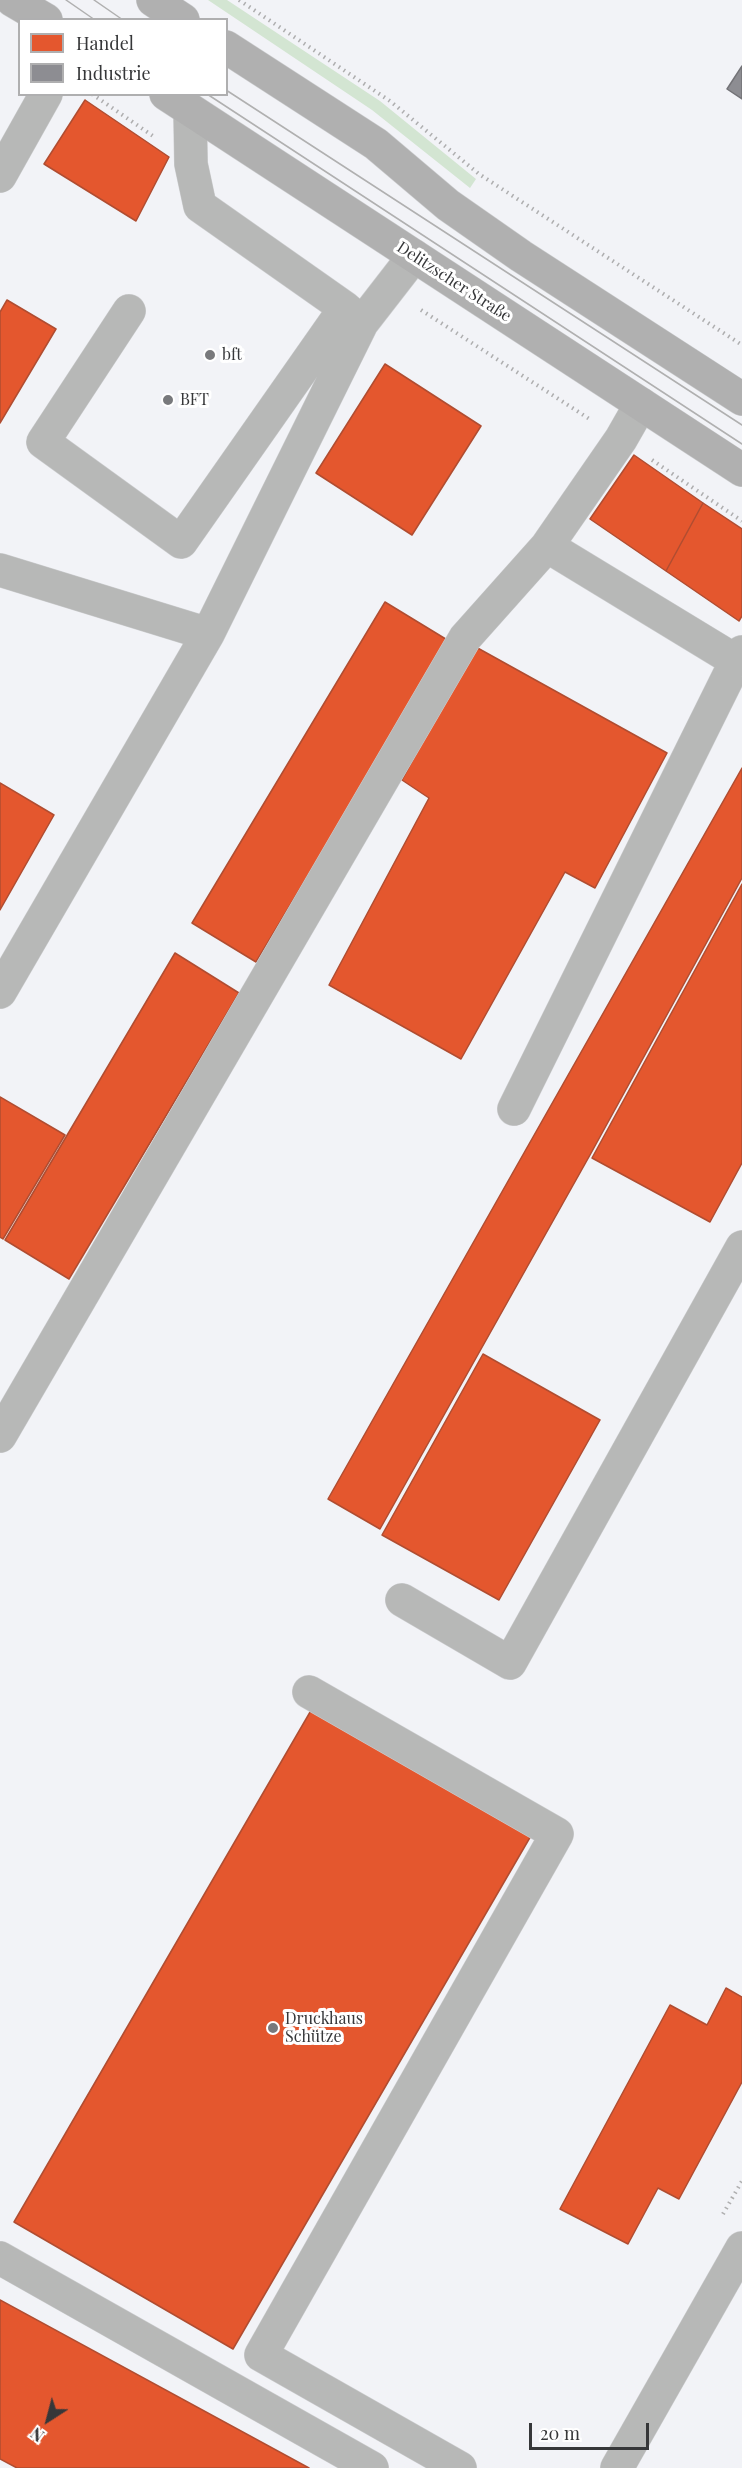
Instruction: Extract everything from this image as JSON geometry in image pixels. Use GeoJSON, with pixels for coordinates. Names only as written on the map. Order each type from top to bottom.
{"type":"FeatureCollection","features":[{"type":"Feature","properties":{"kind":"main road"},"geometry":{"type":"LineString","coordinates":[[12,0],[43,18]]}},
{"type":"Feature","properties":{"kind":"main road"},"geometry":{"type":"LineString","coordinates":[[153,0],[180,18]]}},
{"type":"Feature","properties":{"kind":"main road"},"geometry":{"type":"LineString","coordinates":[[228,48],[376,144],[448,205],[521,256],[742,399]]}},
{"type":"Feature","properties":{"kind":"main road","name":"Delitzscher Straße"},"geometry":{"type":"LineString","coordinates":[[178,102],[742,470]]}},
{"type":"Feature","properties":{"kind":"street"},"geometry":{"type":"LineString","coordinates":[[0,176],[45,96]]}},
{"type":"Feature","properties":{"kind":"street"},"geometry":{"type":"LineString","coordinates":[[178,102],[200,206],[354,316]]}},
{"type":"Feature","properties":{"kind":"street"},"geometry":{"type":"LineString","coordinates":[[129,311],[43,442],[181,542],[354,316],[414,256]]}},
{"type":"Feature","properties":{"kind":"street"},"geometry":{"type":"LineString","coordinates":[[0,992],[208,634],[354,316]]}},
{"type":"Feature","properties":{"kind":"street"},"geometry":{"type":"LineString","coordinates":[[0,1436],[465,638],[547,546],[621,439],[641,404]]}},
{"type":"Feature","properties":{"kind":"street"},"geometry":{"type":"LineString","coordinates":[[514,1109],[739,656],[547,546]]}},
{"type":"Feature","properties":{"kind":"street"},"geometry":{"type":"LineString","coordinates":[[0,570],[208,634]]}},
{"type":"Feature","properties":{"kind":"street"},"geometry":{"type":"LineString","coordinates":[[402,1600],[510,1663],[742,1247]]}},
{"type":"Feature","properties":{"kind":"street"},"geometry":{"type":"LineString","coordinates":[[309,1692],[557,1834],[261,2355],[460,2468]]}},
{"type":"Feature","properties":{"kind":"street"},"geometry":{"type":"LineString","coordinates":[[616,2468],[742,2248]]}},
{"type":"Feature","properties":{"kind":"street"},"geometry":{"type":"LineString","coordinates":[[0,2258],[372,2468]]}},
{"type":"Feature","properties":{"kind":"path"},"geometry":{"type":"LineString","coordinates":[[239,0],[390,101],[479,174],[742,345]]}},
{"type":"Feature","properties":{"kind":"green space"},"geometry":{"type":"Polygon","coordinates":[[[208,0],[227,0],[380,101],[476,179],[470,188],[372,110],[208,0]]]}},
{"type":"Feature","properties":{"kind":"building: Handel"},"geometry":{"type":"Polygon","coordinates":[[[85,100],[169,157],[136,221],[44,164],[85,100]]]}},
{"type":"Feature","properties":{"kind":"building: Handel"},"geometry":{"type":"Polygon","coordinates":[[[7,300],[56,329],[0,423],[0,312],[7,300]]]}},
{"type":"Feature","properties":{"kind":"building: Handel"},"geometry":{"type":"Polygon","coordinates":[[[385,364],[481,426],[412,535],[316,473],[385,364]]]}},
{"type":"Feature","properties":{"kind":"building: Handel"},"geometry":{"type":"Polygon","coordinates":[[[634,455],[703,503],[666,571],[590,519],[634,455]]]}},
{"type":"Feature","properties":{"kind":"building: Handel"},"geometry":{"type":"Polygon","coordinates":[[[703,503],[742,529],[742,616],[739,621],[666,571],[703,503]]]}},
{"type":"Feature","properties":{"kind":"building: Handel"},"geometry":{"type":"Polygon","coordinates":[[[385,602],[449,641],[256,962],[192,923],[385,602]]]}},
{"type":"Feature","properties":{"kind":"building: Handel"},"geometry":{"type":"Polygon","coordinates":[[[474,646],[667,753],[595,888],[565,872],[461,1059],[329,985],[429,798],[402,780],[474,646]]]}},
{"type":"Feature","properties":{"kind":"building: Handel"},"geometry":{"type":"Polygon","coordinates":[[[742,768],[742,878],[380,1529],[328,1499],[742,768]]]}},
{"type":"Feature","properties":{"kind":"building: Handel"},"geometry":{"type":"Polygon","coordinates":[[[0,783],[54,815],[0,910],[0,783]]]}},
{"type":"Feature","properties":{"kind":"building: Handel"},"geometry":{"type":"Polygon","coordinates":[[[742,884],[742,1163],[710,1222],[592,1158],[742,884]]]}},
{"type":"Feature","properties":{"kind":"building: Handel"},"geometry":{"type":"Polygon","coordinates":[[[175,953],[239,993],[69,1279],[5,1240],[175,953]]]}},
{"type":"Feature","properties":{"kind":"building: Handel"},"geometry":{"type":"Polygon","coordinates":[[[0,1097],[65,1135],[3,1239],[0,1237],[0,1097]]]}},
{"type":"Feature","properties":{"kind":"building: Handel"},"geometry":{"type":"Polygon","coordinates":[[[483,1354],[600,1420],[499,1600],[382,1535],[483,1354]]]}},
{"type":"Feature","properties":{"kind":"building: Handel","name":"Druckhaus Schütze"},"geometry":{"type":"Polygon","coordinates":[[[313,1707],[532,1834],[233,2349],[14,2222],[313,1707]]]}},
{"type":"Feature","properties":{"kind":"building: Handel"},"geometry":{"type":"Polygon","coordinates":[[[726,1988],[742,1997],[742,2082],[679,2199],[658,2188],[628,2244],[560,2209],[670,2005],[707,2025],[726,1988]]]}},
{"type":"Feature","properties":{"kind":"building: Handel"},"geometry":{"type":"Polygon","coordinates":[[[0,2300],[309,2468],[17,2468],[0,2459],[0,2300]]]}},
{"type":"Feature","properties":{"kind":"building: Industrie"},"geometry":{"type":"Polygon","coordinates":[[[742,66],[742,99],[727,89],[742,66]]]}},
{"type":"Feature","properties":{"kind":"tram line"},"geometry":{"type":"LineString","coordinates":[[66,0],[92,18]]}},
{"type":"Feature","properties":{"kind":"tram line"},"geometry":{"type":"LineString","coordinates":[[94,0],[120,18]]}},
{"type":"Feature","properties":{"kind":"tram line"},"geometry":{"type":"LineString","coordinates":[[228,91],[742,425]]}},
{"type":"Feature","properties":{"kind":"tram line"},"geometry":{"type":"LineString","coordinates":[[210,96],[742,444]]}},
{"type":"Feature","properties":{"kind":"place","name":"bft"},"geometry":{"type":"Point","coordinates":[210,355]}},
{"type":"Feature","properties":{"kind":"place","name":"BFT"},"geometry":{"type":"Point","coordinates":[168,400]}},
{"type":"Feature","properties":{"kind":"place","name":"Druckhaus Schütze"},"geometry":{"type":"Point","coordinates":[273,2028]}}]}
